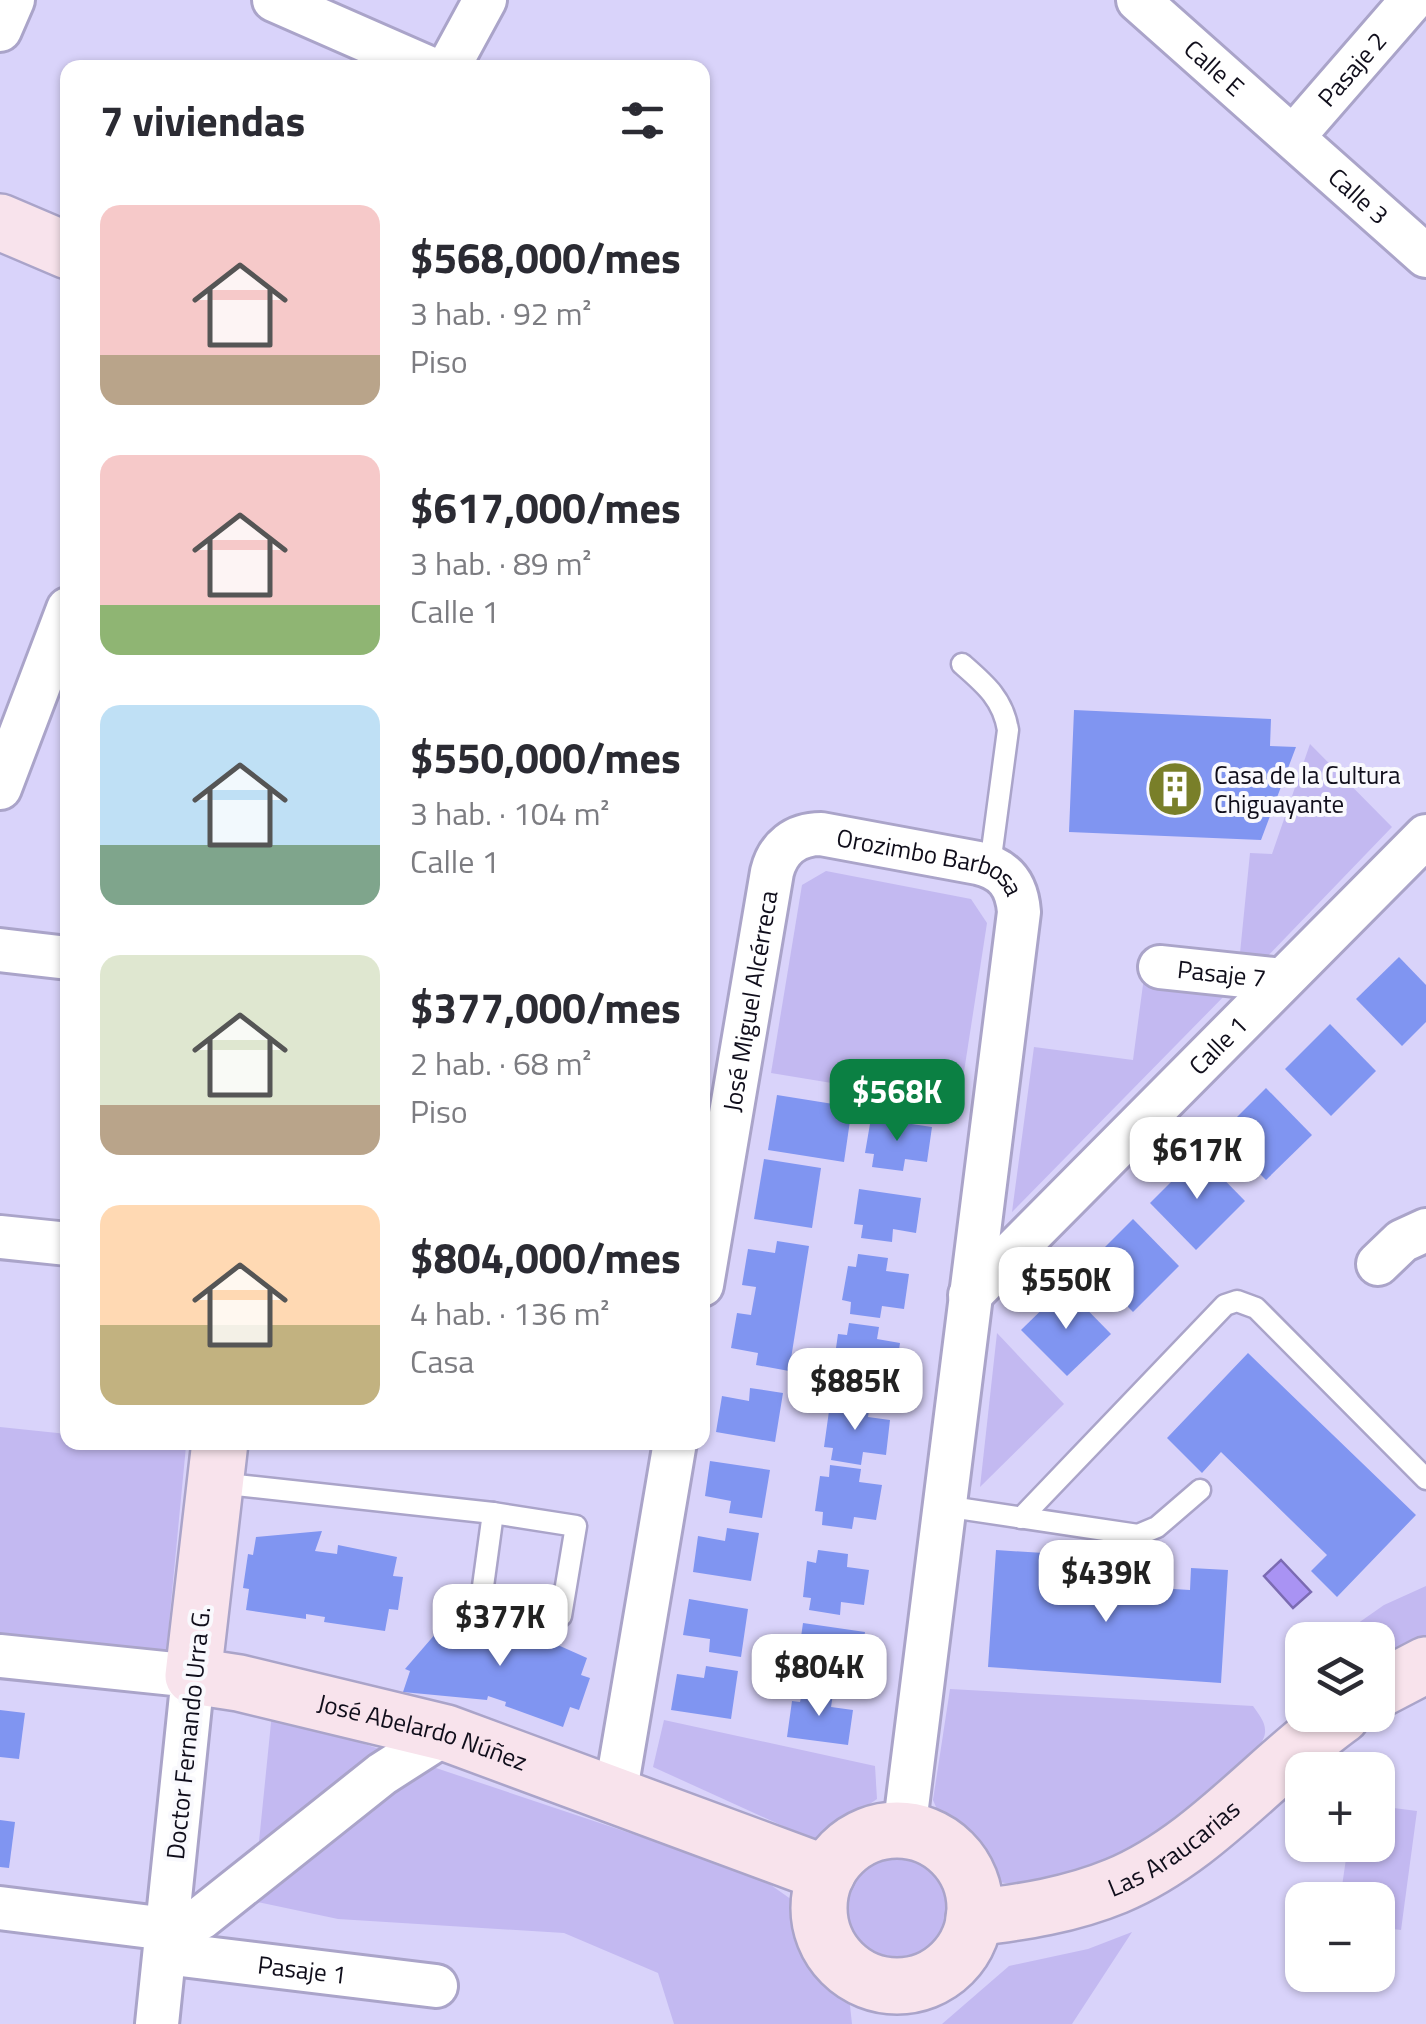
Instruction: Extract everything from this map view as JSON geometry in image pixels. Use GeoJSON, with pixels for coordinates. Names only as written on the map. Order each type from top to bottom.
{"type":"FeatureCollection","features":[{"type":"Feature","properties":{"kind":"street"},"geometry":{"type":"LineString","coordinates":[[0,30],[13,0]]}},
{"type":"Feature","properties":{"kind":"street"},"geometry":{"type":"LineString","coordinates":[[274,0],[411,60]]}},
{"type":"Feature","properties":{"kind":"street"},"geometry":{"type":"LineString","coordinates":[[452,60],[485,0]]}},
{"type":"Feature","properties":{"kind":"street","name":"Calle E"},"geometry":{"type":"LineString","coordinates":[[1138,0],[1293,137]]}},
{"type":"Feature","properties":{"kind":"street","name":"Pasaje 2"},"geometry":{"type":"LineString","coordinates":[[1293,137],[1412,0]]}},
{"type":"Feature","properties":{"kind":"street","name":"Calle 3"},"geometry":{"type":"LineString","coordinates":[[1293,137],[1426,256]]}},
{"type":"Feature","properties":{"kind":"street"},"geometry":{"type":"LineString","coordinates":[[0,222],[60,248]]}},
{"type":"Feature","properties":{"kind":"street"},"geometry":{"type":"LineString","coordinates":[[0,788],[60,631]]}},
{"type":"Feature","properties":{"kind":"street","name":"Orozimbo Barbosa"},"geometry":{"type":"LineString","coordinates":[[791,842],[800,836],[821,834],[990,865],[1015,889],[1020,912],[904,1831]]}},
{"type":"Feature","properties":{"kind":"street","name":"Calle 1"},"geometry":{"type":"LineString","coordinates":[[970,1295],[1426,836]]}},
{"type":"Feature","properties":{"kind":"street","name":"José Miguel Alcérreca"},"geometry":{"type":"LineString","coordinates":[[710,1238],[772,872],[776,860],[791,842]]}},
{"type":"Feature","properties":{"kind":"street"},"geometry":{"type":"LineString","coordinates":[[0,950],[60,957]]}},
{"type":"Feature","properties":{"kind":"street","name":"Pasaje 7"},"geometry":{"type":"LineString","coordinates":[[1160,966],[1282,980]]}},
{"type":"Feature","properties":{"kind":"street"},"geometry":{"type":"LineString","coordinates":[[1378,1264],[1402,1241],[1426,1230]]}},
{"type":"Feature","properties":{"kind":"street"},"geometry":{"type":"LineString","coordinates":[[0,1237],[60,1243]]}},
{"type":"Feature","properties":{"kind":"street"},"geometry":{"type":"LineString","coordinates":[[615,1796],[675,1450]]}},
{"type":"Feature","properties":{"kind":"street","name":"Doctor Fernando Urra G."},"geometry":{"type":"LineString","coordinates":[[158,2024],[218,1463]]}},
{"type":"Feature","properties":{"kind":"street","name":"José Abelardo Núñez"},"geometry":{"type":"LineString","coordinates":[[0,1656],[239,1683],[446,1733],[827,1874]]}},
{"type":"Feature","properties":{"kind":"street"},"geometry":{"type":"LineString","coordinates":[[1395,1681],[1426,1665]]}},
{"type":"Feature","properties":{"kind":"street","name":"Las Araucarias"},"geometry":{"type":"LineString","coordinates":[[974,1918],[1072,1902],[1118,1885],[1187,1844],[1318,1732]]}},
{"type":"Feature","properties":{"kind":"street"},"geometry":{"type":"LineString","coordinates":[[166,1941],[201,1918],[382,1774],[446,1733]]}},
{"type":"Feature","properties":{"kind":"street"},"geometry":{"type":"LineString","coordinates":[[888,1831],[904,1831],[931,1838],[953,1854],[973,1891],[974,1918],[964,1946],[946,1969],[892,2005],[833,1954],[825,1939],[819,1906],[835,1860],[859,1840],[888,1831]]}},
{"type":"Feature","properties":{"kind":"street","name":"Pasaje 1"},"geometry":{"type":"LineString","coordinates":[[0,1908],[166,1941],[436,1986]]}},
{"type":"Feature","properties":{"kind":"lane"},"geometry":{"type":"LineString","coordinates":[[962,664],[998,698],[1005,709],[1008,730],[990,865]]}},
{"type":"Feature","properties":{"kind":"lane"},"geometry":{"type":"LineString","coordinates":[[1020,1518],[1225,1305],[1237,1301],[1256,1308],[1426,1479]]}},
{"type":"Feature","properties":{"kind":"lane"},"geometry":{"type":"LineString","coordinates":[[218,1463],[576,1526],[561,1616]]}},
{"type":"Feature","properties":{"kind":"lane"},"geometry":{"type":"LineString","coordinates":[[944,1506],[1144,1534],[1200,1490]]}},
{"type":"Feature","properties":{"kind":"lane"},"geometry":{"type":"LineString","coordinates":[[481,1600],[494,1513]]}},
{"type":"Feature","properties":{"kind":"shaded area"},"geometry":{"type":"Polygon","coordinates":[[[1310,744],[1392,827],[1261,963],[1239,963],[1250,853],[1272,854],[1310,744]]]}},
{"type":"Feature","properties":{"kind":"shaded area"},"geometry":{"type":"Polygon","coordinates":[[[826,871],[971,899],[987,923],[959,1104],[771,1073],[802,885],[826,871]]]}},
{"type":"Feature","properties":{"kind":"shaded area"},"geometry":{"type":"Polygon","coordinates":[[[1144,977],[1234,986],[1012,1212],[1034,1047],[1133,1060],[1144,977]]]}},
{"type":"Feature","properties":{"kind":"shaded area"},"geometry":{"type":"Polygon","coordinates":[[[997,1333],[1064,1404],[980,1487],[997,1333]]]}},
{"type":"Feature","properties":{"kind":"shaded area"},"geometry":{"type":"Polygon","coordinates":[[[0,1427],[60,1433],[60,1450],[186,1450],[166,1655],[0,1637],[0,1427]]]}},
{"type":"Feature","properties":{"kind":"shaded area"},"geometry":{"type":"Polygon","coordinates":[[[1281,1560],[1311,1592],[1293,1608],[1264,1576],[1281,1560]]]}},
{"type":"Feature","properties":{"kind":"shaded area"},"geometry":{"type":"Polygon","coordinates":[[[1426,1586],[1426,1638],[1395,1654],[1395,1622],[1360,1622],[1384,1605],[1426,1586]]]}},
{"type":"Feature","properties":{"kind":"shaded area"},"geometry":{"type":"Polygon","coordinates":[[[950,1689],[1253,1706],[1265,1733],[1246,1763],[1228,1781],[1144,1847],[1105,1865],[1026,1886],[992,1878],[971,1845],[941,1819],[933,1800],[950,1689]]]}},
{"type":"Feature","properties":{"kind":"shaded area"},"geometry":{"type":"Polygon","coordinates":[[[272,1713],[758,1876],[802,1907],[848,1987],[852,2024],[674,2024],[658,1973],[564,1933],[338,1919],[253,1901],[272,1713]]]}},
{"type":"Feature","properties":{"kind":"shaded area"},"geometry":{"type":"Polygon","coordinates":[[[664,1720],[875,1766],[877,1799],[816,1841],[653,1767],[664,1720]]]}},
{"type":"Feature","properties":{"kind":"shaded area"},"geometry":{"type":"Polygon","coordinates":[[[1395,1808],[1417,1811],[1401,1930],[1395,1929],[1395,1882],[1343,1882],[1346,1862],[1395,1862],[1395,1808]]]}},
{"type":"Feature","properties":{"kind":"shaded area"},"geometry":{"type":"Polygon","coordinates":[[[898,1855],[920,1859],[938,1871],[950,1889],[954,1911],[950,1933],[938,1951],[920,1963],[898,1967],[876,1963],[858,1951],[846,1933],[842,1911],[846,1889],[858,1871],[876,1859],[898,1855]]]}},
{"type":"Feature","properties":{"kind":"shaded area"},"geometry":{"type":"Polygon","coordinates":[[[1132,1932],[1072,2024],[942,2024],[1009,1966],[1088,1949],[1132,1932]]]}},
{"type":"Feature","properties":{"kind":"building","name":"Casa de la Cultura Chiguayante"},"geometry":{"type":"Polygon","coordinates":[[[1074,710],[1271,719],[1270,746],[1296,747],[1261,840],[1069,832],[1074,710]]]}},
{"type":"Feature","properties":{"kind":"building"},"geometry":{"type":"Polygon","coordinates":[[[1399,957],[1426,985],[1426,1022],[1402,1046],[1356,999],[1399,957]]]}},
{"type":"Feature","properties":{"kind":"building"},"geometry":{"type":"Polygon","coordinates":[[[1330,1024],[1376,1071],[1331,1116],[1285,1069],[1330,1024]]]}},
{"type":"Feature","properties":{"kind":"building"},"geometry":{"type":"Polygon","coordinates":[[[1266,1088],[1312,1135],[1266,1180],[1220,1134],[1266,1088]]]}},
{"type":"Feature","properties":{"kind":"building"},"geometry":{"type":"Polygon","coordinates":[[[777,1095],[852,1107],[844,1162],[768,1150],[777,1095]]]}},
{"type":"Feature","properties":{"kind":"building"},"geometry":{"type":"Polygon","coordinates":[[[871,1118],[932,1127],[927,1162],[905,1159],[903,1171],[872,1167],[874,1154],[865,1153],[871,1118]]]}},
{"type":"Feature","properties":{"kind":"building"},"geometry":{"type":"Polygon","coordinates":[[[1199,1154],[1245,1201],[1196,1250],[1150,1203],[1199,1154]]]}},
{"type":"Feature","properties":{"kind":"building"},"geometry":{"type":"Polygon","coordinates":[[[764,1159],[821,1168],[812,1228],[754,1219],[764,1159]]]}},
{"type":"Feature","properties":{"kind":"building"},"geometry":{"type":"Polygon","coordinates":[[[859,1189],[921,1198],[916,1233],[893,1229],[892,1242],[861,1238],[863,1225],[854,1224],[859,1189]]]}},
{"type":"Feature","properties":{"kind":"building"},"geometry":{"type":"Polygon","coordinates":[[[1133,1219],[1179,1266],[1133,1312],[1087,1265],[1133,1219]]]}},
{"type":"Feature","properties":{"kind":"building"},"geometry":{"type":"Polygon","coordinates":[[[777,1241],[809,1246],[789,1371],[756,1365],[758,1353],[731,1348],[737,1313],[751,1315],[756,1287],[742,1285],[748,1249],[775,1253],[777,1241]]]}},
{"type":"Feature","properties":{"kind":"building"},"geometry":{"type":"Polygon","coordinates":[[[858,1254],[888,1258],[886,1271],[909,1274],[904,1309],[882,1306],[880,1318],[850,1314],[851,1302],[842,1300],[848,1266],[856,1267],[858,1254]]]}},
{"type":"Feature","properties":{"kind":"building"},"geometry":{"type":"Polygon","coordinates":[[[1065,1287],[1111,1334],[1067,1376],[1021,1330],[1065,1287]]]}},
{"type":"Feature","properties":{"kind":"building"},"geometry":{"type":"Polygon","coordinates":[[[849,1323],[879,1327],[877,1339],[900,1343],[895,1378],[872,1375],[870,1387],[840,1383],[842,1370],[833,1369],[838,1334],[847,1335],[849,1323]]]}},
{"type":"Feature","properties":{"kind":"building"},"geometry":{"type":"Polygon","coordinates":[[[1248,1353],[1416,1515],[1337,1597],[1311,1571],[1327,1555],[1221,1452],[1202,1473],[1167,1438],[1248,1353]]]}},
{"type":"Feature","properties":{"kind":"building"},"geometry":{"type":"Polygon","coordinates":[[[750,1388],[783,1393],[775,1442],[716,1432],[722,1396],[749,1401],[750,1388]]]}},
{"type":"Feature","properties":{"kind":"building"},"geometry":{"type":"Polygon","coordinates":[[[840,1400],[870,1405],[868,1417],[890,1420],[886,1455],[863,1452],[861,1465],[831,1460],[833,1448],[824,1447],[829,1411],[837,1413],[840,1400]]]}},
{"type":"Feature","properties":{"kind":"building"},"geometry":{"type":"Polygon","coordinates":[[[710,1461],[770,1470],[762,1518],[729,1513],[731,1501],[705,1496],[710,1461]]]}},
{"type":"Feature","properties":{"kind":"building"},"geometry":{"type":"Polygon","coordinates":[[[830,1465],[861,1469],[859,1482],[882,1485],[876,1520],[854,1517],[852,1529],[822,1525],[823,1512],[815,1511],[820,1476],[829,1477],[830,1465]]]}},
{"type":"Feature","properties":{"kind":"building"},"geometry":{"type":"Polygon","coordinates":[[[727,1528],[759,1533],[751,1581],[693,1572],[698,1536],[725,1541],[727,1528]]]}},
{"type":"Feature","properties":{"kind":"building"},"geometry":{"type":"Polygon","coordinates":[[[322,1531],[315,1551],[337,1554],[338,1545],[397,1557],[393,1576],[403,1577],[398,1610],[389,1609],[385,1631],[324,1622],[325,1617],[306,1614],[306,1619],[246,1610],[249,1589],[243,1588],[248,1554],[253,1555],[256,1537],[322,1531]]]}},
{"type":"Feature","properties":{"kind":"building"},"geometry":{"type":"Polygon","coordinates":[[[818,1550],[848,1554],[847,1567],[869,1570],[864,1605],[841,1602],[840,1615],[809,1610],[811,1598],[803,1597],[807,1561],[816,1563],[818,1550]]]}},
{"type":"Feature","properties":{"kind":"building"},"geometry":{"type":"Polygon","coordinates":[[[996,1550],[1044,1553],[1043,1581],[1190,1590],[1191,1568],[1228,1570],[1221,1683],[988,1667],[996,1550]]]}},
{"type":"Feature","properties":{"kind":"building"},"geometry":{"type":"Polygon","coordinates":[[[689,1599],[748,1609],[741,1657],[709,1652],[710,1639],[683,1635],[689,1599]]]}},
{"type":"Feature","properties":{"kind":"building"},"geometry":{"type":"Polygon","coordinates":[[[454,1610],[513,1627],[510,1635],[530,1642],[533,1634],[587,1658],[581,1675],[590,1678],[579,1710],[570,1707],[563,1727],[488,1696],[487,1700],[403,1692],[410,1671],[405,1669],[443,1625],[448,1627],[454,1610]]]}},
{"type":"Feature","properties":{"kind":"building"},"geometry":{"type":"Polygon","coordinates":[[[803,1623],[865,1632],[859,1667],[837,1663],[836,1676],[805,1672],[807,1659],[798,1658],[803,1623]]]}},
{"type":"Feature","properties":{"kind":"building"},"geometry":{"type":"Polygon","coordinates":[[[706,1666],[738,1671],[731,1719],[671,1710],[677,1674],[704,1678],[706,1666]]]}},
{"type":"Feature","properties":{"kind":"building"},"geometry":{"type":"Polygon","coordinates":[[[803,1690],[833,1694],[831,1707],[853,1710],[848,1745],[787,1737],[792,1701],[800,1702],[803,1690]]]}},
{"type":"Feature","properties":{"kind":"building"},"geometry":{"type":"Polygon","coordinates":[[[0,1710],[25,1713],[19,1759],[0,1757],[0,1710]]]}},
{"type":"Feature","properties":{"kind":"building"},"geometry":{"type":"Polygon","coordinates":[[[0,1820],[15,1822],[9,1868],[0,1867],[0,1820]]]}},
{"type":"Feature","properties":{"kind":"place","name":"Casa de la Cultura Chiguayante"},"geometry":{"type":"Point","coordinates":[1175,789]}}]}
